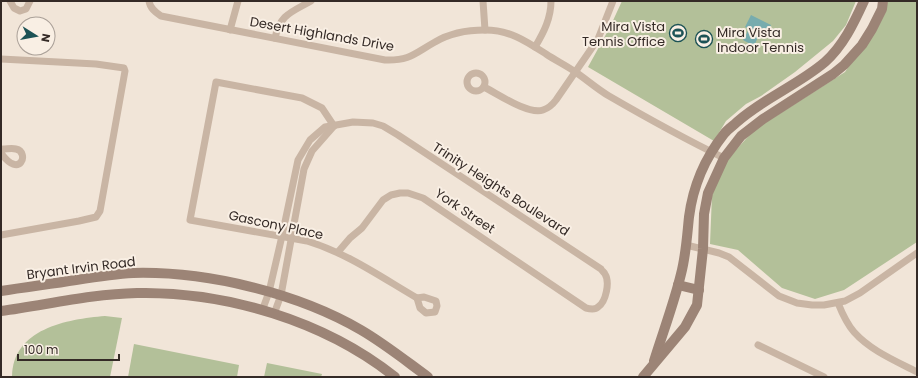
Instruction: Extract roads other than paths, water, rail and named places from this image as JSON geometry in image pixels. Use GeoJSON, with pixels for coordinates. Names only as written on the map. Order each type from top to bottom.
{"type":"FeatureCollection","features":[{"type":"Feature","properties":{"kind":"street"},"geometry":{"type":"LineString","coordinates":[[10,1],[14,8],[20,11],[26,9],[30,1]]}},
{"type":"Feature","properties":{"kind":"street","name":"Desert Highlands Drive"},"geometry":{"type":"LineString","coordinates":[[149,1],[149,5],[161,16],[385,60],[409,58],[436,41],[451,35],[485,30],[509,33],[519,37],[575,72],[619,102],[724,158]]}},
{"type":"Feature","properties":{"kind":"street"},"geometry":{"type":"LineString","coordinates":[[230,30],[238,1]]}},
{"type":"Feature","properties":{"kind":"street"},"geometry":{"type":"LineString","coordinates":[[275,38],[278,27],[283,18],[311,1]]}},
{"type":"Feature","properties":{"kind":"street"},"geometry":{"type":"LineString","coordinates":[[483,1],[485,30]]}},
{"type":"Feature","properties":{"kind":"street"},"geometry":{"type":"LineString","coordinates":[[535,47],[543,34],[548,21],[551,1]]}},
{"type":"Feature","properties":{"kind":"street"},"geometry":{"type":"LineString","coordinates":[[484,87],[530,110],[542,110],[552,105],[598,39],[613,1]]}},
{"type":"Feature","properties":{"kind":"street"},"geometry":{"type":"LineString","coordinates":[[652,366],[682,273],[690,215],[695,193],[700,176],[711,152],[725,132],[750,110],[813,71],[826,61],[845,38],[864,1]]}},
{"type":"Feature","properties":{"kind":"street"},"geometry":{"type":"LineString","coordinates":[[643,377],[685,327],[697,305],[703,249],[704,214],[708,193],[724,158],[742,136],[763,119],[833,74],[844,65],[862,45],[872,29],[882,9],[883,1]]}},
{"type":"Feature","properties":{"kind":"street"},"geometry":{"type":"LineString","coordinates":[[1,59],[96,64],[124,68],[100,211],[96,216],[79,221],[1,235]]}},
{"type":"Feature","properties":{"kind":"street","name":"Gascony Place"},"geometry":{"type":"LineString","coordinates":[[334,126],[322,108],[302,98],[216,82],[190,220],[307,241],[338,252],[417,298]]}},
{"type":"Feature","properties":{"kind":"street","name":"Trinity Heights Boulevard"},"geometry":{"type":"LineString","coordinates":[[262,311],[269,292],[298,160],[310,140],[325,127],[363,121],[383,126],[601,269],[607,279],[603,301],[600,306],[596,308],[586,308]]}},
{"type":"Feature","properties":{"kind":"street"},"geometry":{"type":"LineString","coordinates":[[274,314],[281,295],[304,169],[312,151],[334,126]]}},
{"type":"Feature","properties":{"kind":"street","name":"York Street"},"geometry":{"type":"LineString","coordinates":[[338,252],[350,238],[362,228],[383,200],[391,195],[408,193],[423,198],[586,308]]}},
{"type":"Feature","properties":{"kind":"street"},"geometry":{"type":"LineString","coordinates":[[686,245],[729,257],[779,296],[797,303],[812,306],[838,303],[860,293],[917,253]]}},
{"type":"Feature","properties":{"kind":"street","name":"Bryant Irvin Road"},"geometry":{"type":"LineString","coordinates":[[1,291],[108,275],[134,273],[168,274],[226,282],[281,295],[360,329],[384,344],[428,377]]}},
{"type":"Feature","properties":{"kind":"street"},"geometry":{"type":"LineString","coordinates":[[678,285],[699,290]]}},
{"type":"Feature","properties":{"kind":"street"},"geometry":{"type":"LineString","coordinates":[[1,312],[103,296],[135,293],[194,296],[220,300],[290,319],[319,331],[371,360],[395,377]]}},
{"type":"Feature","properties":{"kind":"street"},"geometry":{"type":"LineString","coordinates":[[838,303],[845,319],[854,332],[865,342],[882,354],[917,372]]}},
{"type":"Feature","properties":{"kind":"street"},"geometry":{"type":"LineString","coordinates":[[758,344],[824,377]]}},
{"type":"Feature","properties":{"kind":"water"},"geometry":{"type":"Polygon","coordinates":[[[751,15],[771,25],[765,38],[759,35],[754,46],[743,40],[749,29],[745,27],[751,15]]]}},
{"type":"Feature","properties":{"kind":"place","name":"Mira Vista Tennis Office"},"geometry":{"type":"Point","coordinates":[678,33]}},
{"type":"Feature","properties":{"kind":"place","name":"Mira Vista Indoor Tennis"},"geometry":{"type":"Point","coordinates":[704,39]}}]}
